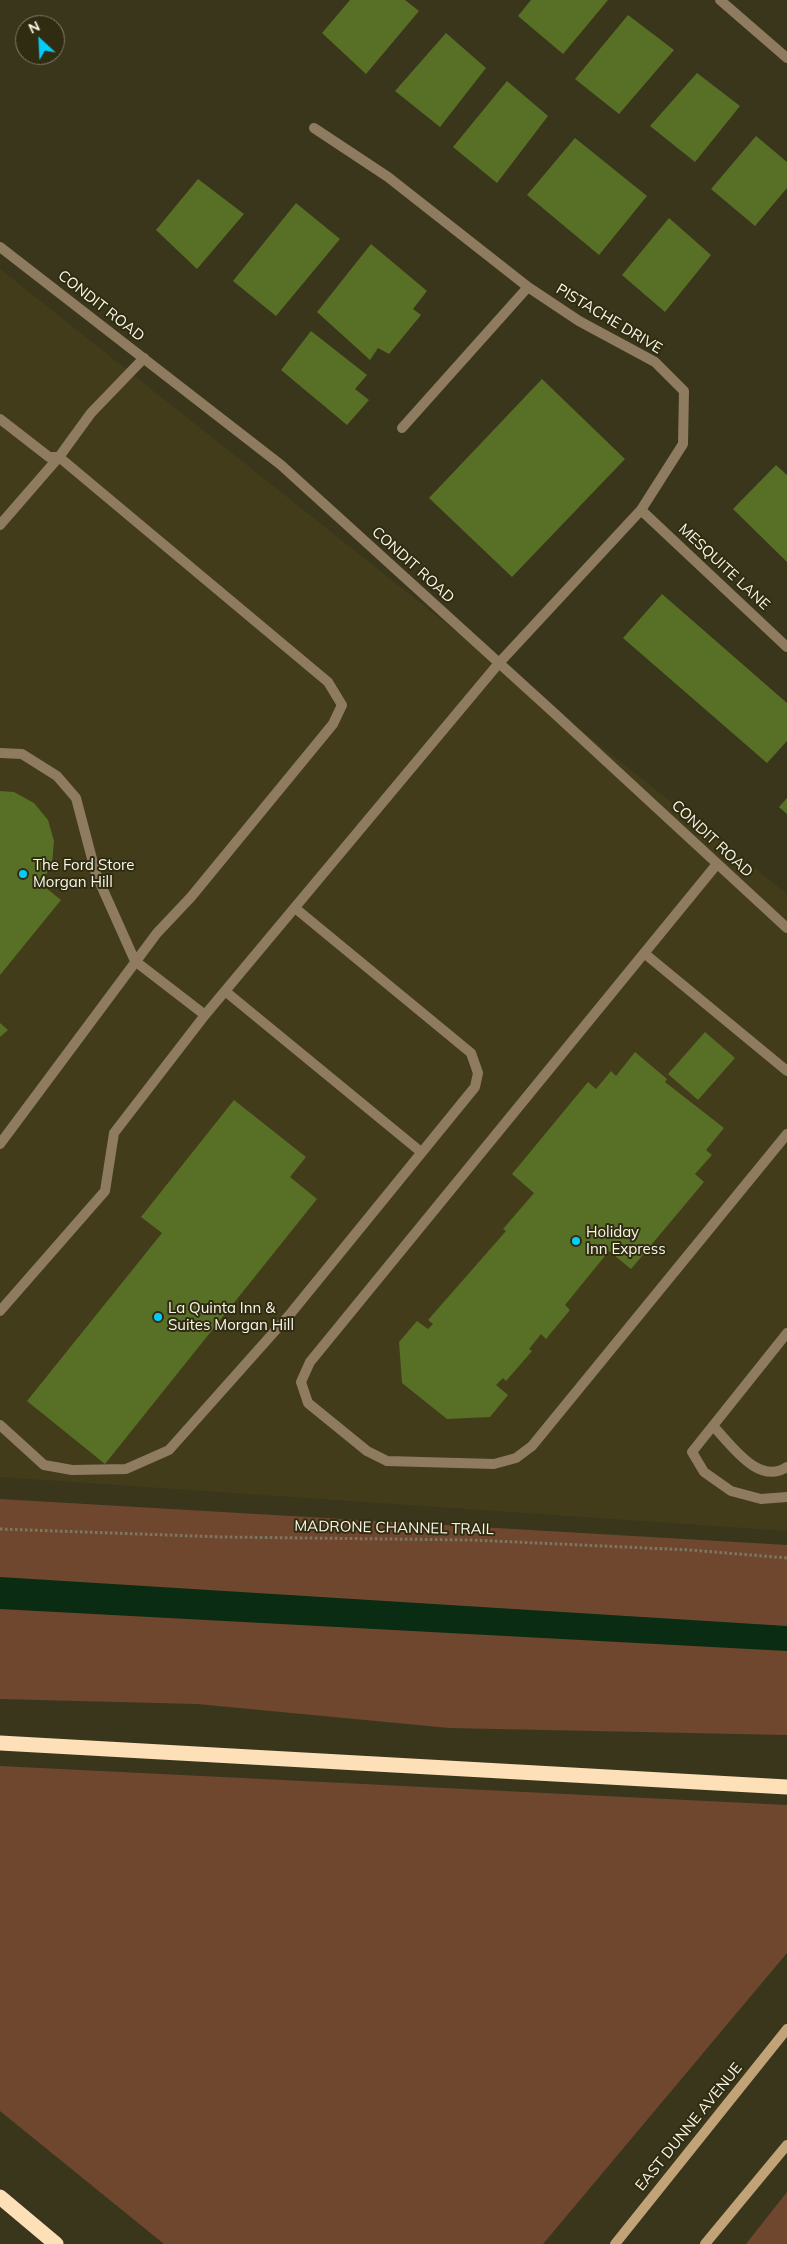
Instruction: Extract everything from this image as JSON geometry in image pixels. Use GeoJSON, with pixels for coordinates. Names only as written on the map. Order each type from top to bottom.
{"type":"FeatureCollection","features":[{"type":"Feature","properties":{"kind":"highway"},"geometry":{"type":"LineString","coordinates":[[0,1743],[753,1787],[787,1787]]}},
{"type":"Feature","properties":{"kind":"highway"},"geometry":{"type":"LineString","coordinates":[[0,2197],[56,2244]]}},
{"type":"Feature","properties":{"kind":"main road","name":"EAST DUNNE AVENUE"},"geometry":{"type":"LineString","coordinates":[[615,2244],[787,2029]]}},
{"type":"Feature","properties":{"kind":"main road"},"geometry":{"type":"LineString","coordinates":[[705,2244],[787,2145]]}},
{"type":"Feature","properties":{"kind":"street"},"geometry":{"type":"LineString","coordinates":[[725,2],[787,58]]}},
{"type":"Feature","properties":{"kind":"street","name":"PISTACHE DRIVE"},"geometry":{"type":"LineString","coordinates":[[0,1311],[105,1191],[114,1133],[205,1015],[499,663],[641,510],[683,444],[684,391],[655,362],[579,321],[528,288],[388,177],[314,128]]}},
{"type":"Feature","properties":{"kind":"street","name":"CONDIT ROAD"},"geometry":{"type":"LineString","coordinates":[[0,247],[281,466],[499,663],[787,928]]}},
{"type":"Feature","properties":{"kind":"street"},"geometry":{"type":"LineString","coordinates":[[402,428],[528,288]]}},
{"type":"Feature","properties":{"kind":"street"},"geometry":{"type":"LineString","coordinates":[[0,525],[59,457],[92,413],[144,358]]}},
{"type":"Feature","properties":{"kind":"street"},"geometry":{"type":"LineString","coordinates":[[0,419],[49,457],[59,457],[328,682],[342,705],[333,724],[191,897],[156,933],[0,1144]]}},
{"type":"Feature","properties":{"kind":"street","name":"MESQUITE LANE"},"geometry":{"type":"LineString","coordinates":[[641,510],[787,647]]}},
{"type":"Feature","properties":{"kind":"street"},"geometry":{"type":"LineString","coordinates":[[0,753],[22,754],[57,776],[76,798],[96,874],[135,961],[205,1015]]}},
{"type":"Feature","properties":{"kind":"street"},"geometry":{"type":"LineString","coordinates":[[717,864],[310,1362],[301,1382],[308,1403],[366,1451],[387,1460],[494,1464],[516,1458],[532,1446],[787,1134]]}},
{"type":"Feature","properties":{"kind":"street"},"geometry":{"type":"LineString","coordinates":[[0,1425],[44,1465],[72,1470],[126,1469],[169,1450],[291,1313],[475,1087],[478,1073],[470,1053],[294,908]]}},
{"type":"Feature","properties":{"kind":"street"},"geometry":{"type":"LineString","coordinates":[[644,953],[787,1071]]}},
{"type":"Feature","properties":{"kind":"street"},"geometry":{"type":"LineString","coordinates":[[225,991],[421,1152]]}},
{"type":"Feature","properties":{"kind":"street"},"geometry":{"type":"LineString","coordinates":[[787,1333],[692,1452],[704,1472],[731,1490],[761,1500],[787,1497]]}},
{"type":"Feature","properties":{"kind":"street"},"geometry":{"type":"LineString","coordinates":[[713,1426],[748,1463],[764,1471],[781,1471],[787,1467]]}},
{"type":"Feature","properties":{"kind":"path","name":"MADRONE CHANNEL TRAIL"},"geometry":{"type":"LineString","coordinates":[[0,1529],[223,1537],[472,1540],[690,1550],[787,1558]]}},
{"type":"Feature","properties":{"kind":"shaded area"},"geometry":{"type":"Polygon","coordinates":[[[0,269],[787,894],[787,1531],[0,1477],[0,269]]]}},
{"type":"Feature","properties":{"kind":"shaded area"},"geometry":{"type":"Polygon","coordinates":[[[0,1499],[787,1545],[787,1735],[449,1728],[197,1704],[0,1699],[0,1499]]]}},
{"type":"Feature","properties":{"kind":"shaded area"},"geometry":{"type":"Polygon","coordinates":[[[0,1577],[787,1626],[787,1651],[0,1609],[0,1577]]]}},
{"type":"Feature","properties":{"kind":"shaded area"},"geometry":{"type":"Polygon","coordinates":[[[0,1766],[787,1805],[787,1953],[543,2244],[164,2244],[0,2111],[0,1766]]]}},
{"type":"Feature","properties":{"kind":"shaded area"},"geometry":{"type":"Polygon","coordinates":[[[787,2192],[787,2244],[746,2244],[787,2192]]]}},
{"type":"Feature","properties":{"kind":"building"},"geometry":{"type":"Polygon","coordinates":[[[350,0],[405,0],[419,11],[366,74],[322,33],[350,0]]]}},
{"type":"Feature","properties":{"kind":"building"},"geometry":{"type":"Polygon","coordinates":[[[531,0],[608,0],[563,54],[518,16],[531,0]]]}},
{"type":"Feature","properties":{"kind":"building"},"geometry":{"type":"Polygon","coordinates":[[[628,15],[674,50],[619,114],[575,79],[628,15]]]}},
{"type":"Feature","properties":{"kind":"building"},"geometry":{"type":"Polygon","coordinates":[[[446,33],[486,68],[440,127],[395,91],[446,33]]]}},
{"type":"Feature","properties":{"kind":"building"},"geometry":{"type":"Polygon","coordinates":[[[697,73],[740,106],[695,162],[650,126],[697,73]]]}},
{"type":"Feature","properties":{"kind":"building"},"geometry":{"type":"Polygon","coordinates":[[[507,81],[548,116],[497,183],[453,147],[507,81]]]}},
{"type":"Feature","properties":{"kind":"building"},"geometry":{"type":"Polygon","coordinates":[[[756,136],[787,162],[787,188],[755,226],[711,189],[756,136]]]}},
{"type":"Feature","properties":{"kind":"building"},"geometry":{"type":"Polygon","coordinates":[[[575,138],[647,196],[599,255],[527,195],[575,138]]]}},
{"type":"Feature","properties":{"kind":"building"},"geometry":{"type":"Polygon","coordinates":[[[198,179],[244,214],[197,269],[156,230],[198,179]]]}},
{"type":"Feature","properties":{"kind":"building"},"geometry":{"type":"Polygon","coordinates":[[[296,203],[340,239],[276,316],[233,281],[296,203]]]}},
{"type":"Feature","properties":{"kind":"building"},"geometry":{"type":"Polygon","coordinates":[[[669,218],[711,255],[665,312],[622,275],[669,218]]]}},
{"type":"Feature","properties":{"kind":"building"},"geometry":{"type":"Polygon","coordinates":[[[371,244],[427,291],[413,309],[421,315],[389,354],[378,348],[370,360],[317,312],[371,244]]]}},
{"type":"Feature","properties":{"kind":"building"},"geometry":{"type":"Polygon","coordinates":[[[311,331],[367,375],[355,389],[369,400],[347,425],[281,370],[311,331]]]}},
{"type":"Feature","properties":{"kind":"building"},"geometry":{"type":"Polygon","coordinates":[[[542,379],[625,459],[512,577],[429,498],[542,379]]]}},
{"type":"Feature","properties":{"kind":"building"},"geometry":{"type":"Polygon","coordinates":[[[776,465],[787,475],[787,562],[733,509],[776,465]]]}},
{"type":"Feature","properties":{"kind":"building"},"geometry":{"type":"Polygon","coordinates":[[[662,594],[787,703],[787,741],[767,763],[623,638],[662,594]]]}},
{"type":"Feature","properties":{"kind":"building","name":"The Ford Store Morgan Hill"},"geometry":{"type":"Polygon","coordinates":[[[0,791],[14,792],[34,803],[48,820],[54,841],[52,864],[41,884],[61,900],[0,975],[0,791]]]}},
{"type":"Feature","properties":{"kind":"building"},"geometry":{"type":"Polygon","coordinates":[[[787,798],[787,814],[779,807],[787,798]]]}},
{"type":"Feature","properties":{"kind":"building"},"geometry":{"type":"Polygon","coordinates":[[[0,1023],[8,1030],[0,1037],[0,1023]]]}},
{"type":"Feature","properties":{"kind":"building"},"geometry":{"type":"Polygon","coordinates":[[[705,1032],[735,1058],[698,1100],[668,1074],[705,1032]]]}},
{"type":"Feature","properties":{"kind":"building","name":"Holiday Inn Express"},"geometry":{"type":"Polygon","coordinates":[[[635,1052],[667,1079],[665,1082],[724,1128],[706,1150],[712,1155],[695,1174],[704,1182],[631,1269],[609,1251],[565,1305],[570,1310],[546,1339],[541,1334],[529,1349],[532,1351],[506,1381],[503,1378],[496,1385],[508,1395],[490,1417],[447,1419],[402,1383],[399,1342],[417,1321],[428,1329],[433,1324],[428,1320],[506,1231],[503,1229],[534,1193],[512,1174],[588,1082],[596,1089],[611,1071],[616,1076],[635,1052]]]}},
{"type":"Feature","properties":{"kind":"building","name":"La Quinta Inn & Suites Morgan Hill"},"geometry":{"type":"Polygon","coordinates":[[[234,1100],[306,1157],[290,1177],[317,1199],[105,1464],[27,1401],[162,1233],[141,1217],[234,1100]]]}},
{"type":"Feature","properties":{"kind":"place","name":"The Ford Store Morgan Hill"},"geometry":{"type":"Point","coordinates":[23,874]}},
{"type":"Feature","properties":{"kind":"place","name":"Holiday Inn Express"},"geometry":{"type":"Point","coordinates":[576,1241]}},
{"type":"Feature","properties":{"kind":"place","name":"La Quinta Inn & Suites Morgan Hill"},"geometry":{"type":"Point","coordinates":[158,1317]}}]}
